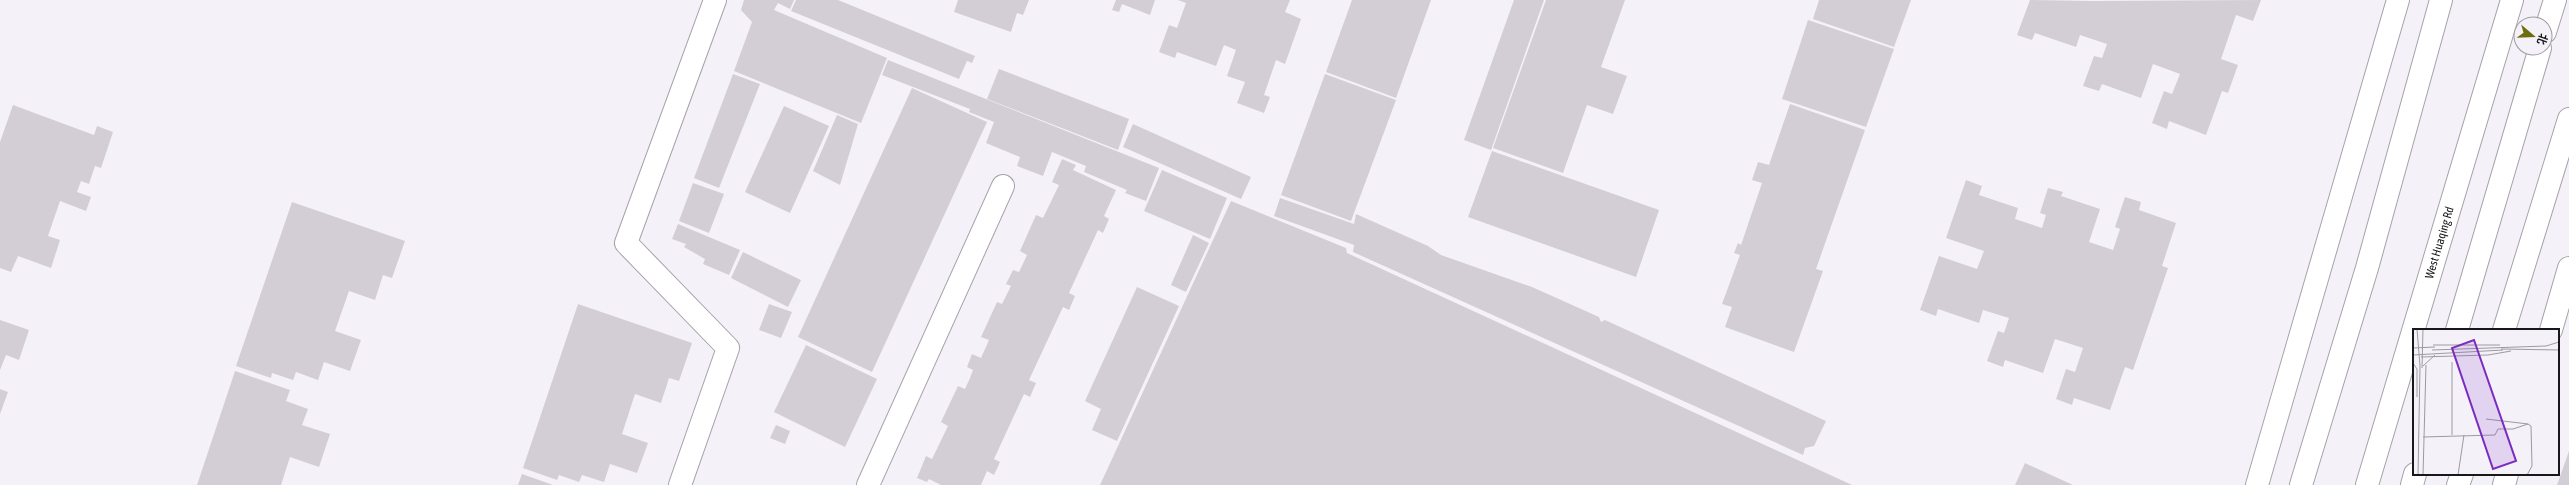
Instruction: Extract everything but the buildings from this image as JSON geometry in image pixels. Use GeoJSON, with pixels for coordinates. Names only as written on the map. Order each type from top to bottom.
{"type":"FeatureCollection","features":[{"type":"Feature","properties":{"kind":"main road"},"geometry":{"type":"LineString","coordinates":[[680,485],[728,348],[626,243],[716,0]]}},
{"type":"Feature","properties":{"kind":"main road"},"geometry":{"type":"LineString","coordinates":[[2257,485],[2398,0]]}},
{"type":"Feature","properties":{"kind":"main road"},"geometry":{"type":"LineString","coordinates":[[2301,485],[2367,268],[2442,0]]}},
{"type":"Feature","properties":{"kind":"main road","name":"West Huaqing Rd"},"geometry":{"type":"LineString","coordinates":[[2414,329],[2512,0]]}},
{"type":"Feature","properties":{"kind":"main road"},"geometry":{"type":"LineString","coordinates":[[2550,16],[2555,0]]}},
{"type":"Feature","properties":{"kind":"main road"},"geometry":{"type":"LineString","coordinates":[[2457,329],[2538,56]]}},
{"type":"Feature","properties":{"kind":"main road"},"geometry":{"type":"LineString","coordinates":[[2506,324],[2569,119]]}},
{"type":"Feature","properties":{"kind":"main road"},"geometry":{"type":"LineString","coordinates":[[868,485],[1003,186]]}},
{"type":"Feature","properties":{"kind":"main road"},"geometry":{"type":"LineString","coordinates":[[2550,329],[2569,268]]}},
{"type":"Feature","properties":{"kind":"main road","name":"West Huaqing Rd"},"geometry":{"type":"LineString","coordinates":[[2367,485],[2413,331]]}},
{"type":"Feature","properties":{"kind":"main road"},"geometry":{"type":"LineString","coordinates":[[2412,485],[2415,475]]}},
{"type":"Feature","properties":{"kind":"main road"},"geometry":{"type":"LineString","coordinates":[[2458,485],[2462,475]]}},
{"type":"Feature","properties":{"kind":"main road"},"geometry":{"type":"LineString","coordinates":[[2504,485],[2507,475]]}}]}
